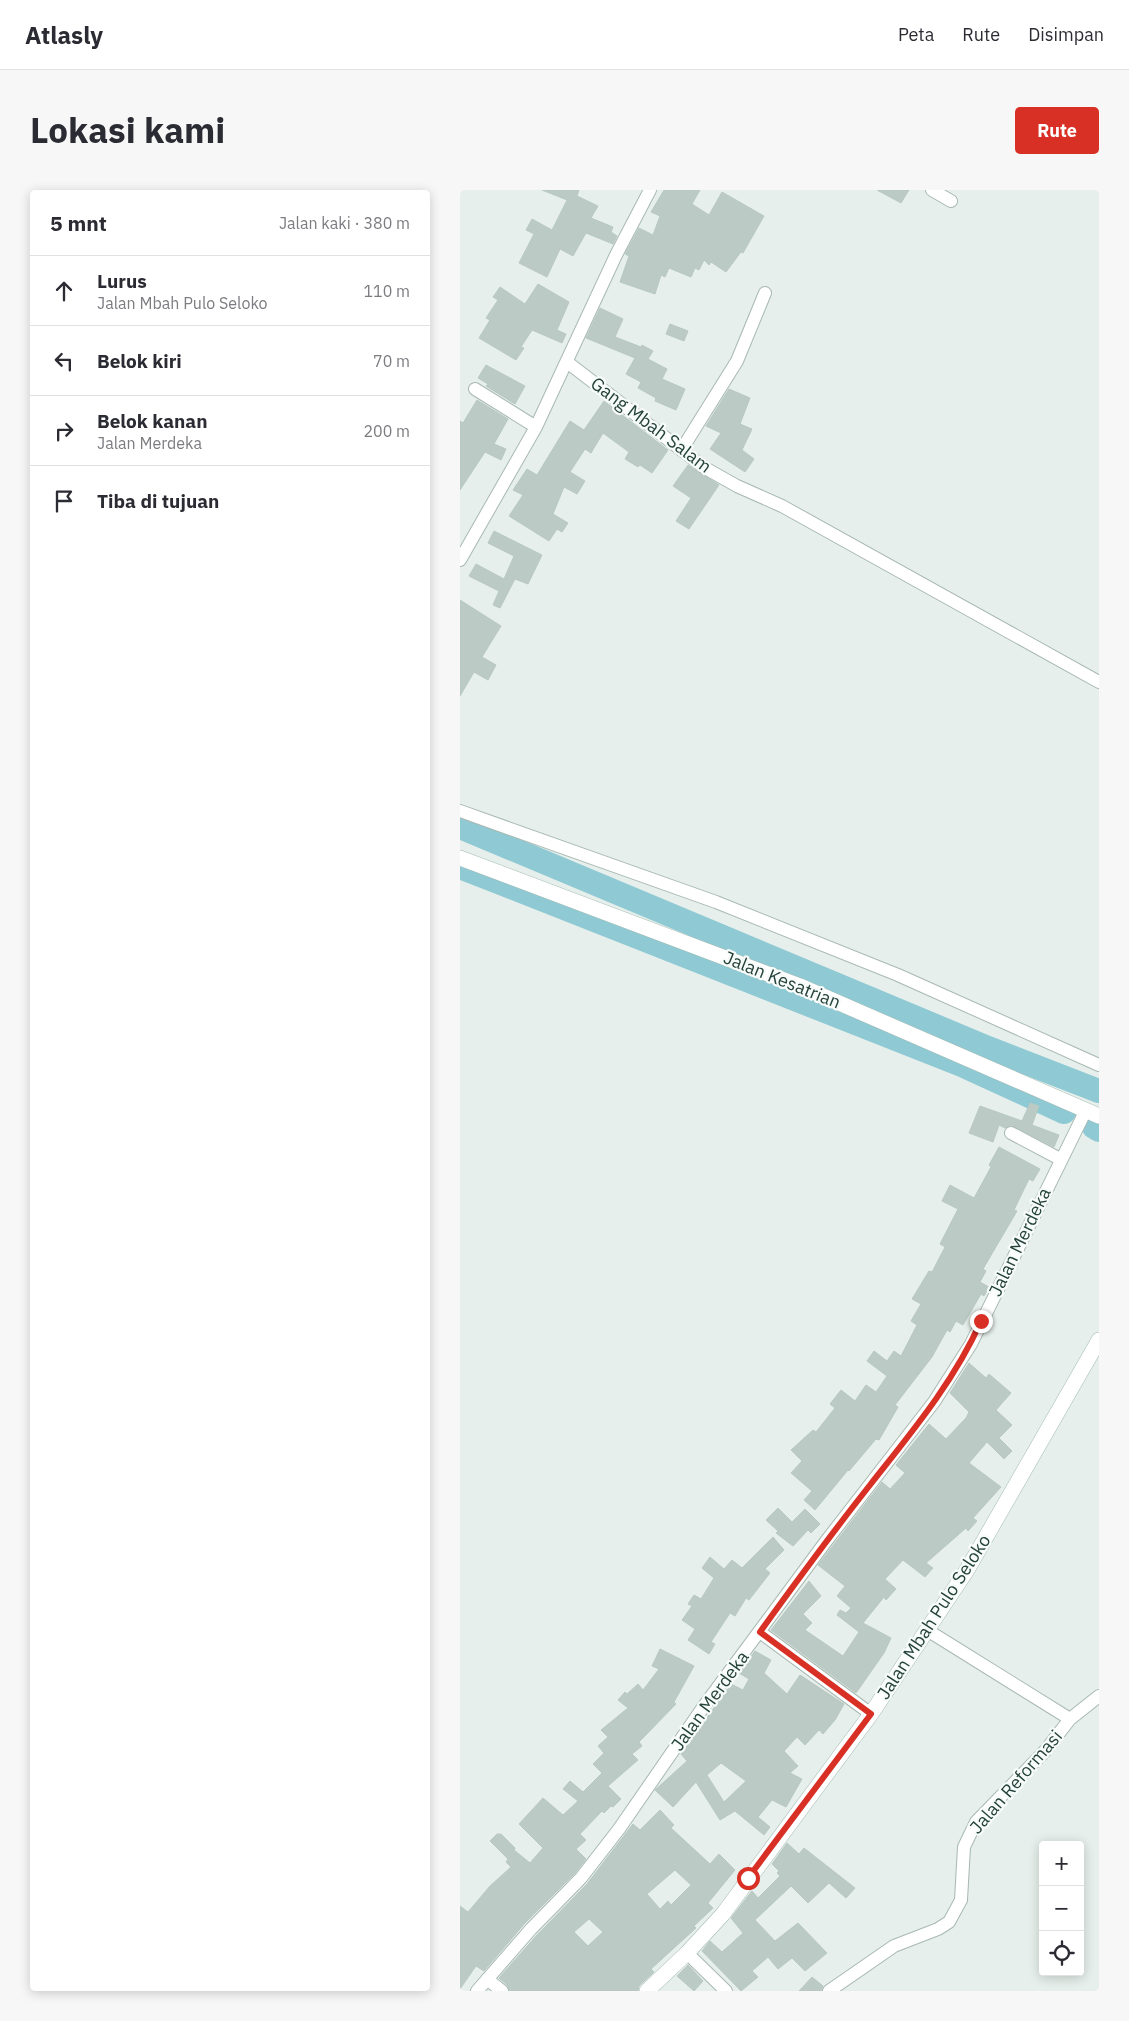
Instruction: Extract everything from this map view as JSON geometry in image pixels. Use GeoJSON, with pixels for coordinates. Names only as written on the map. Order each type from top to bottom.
{"type":"FeatureCollection","features":[{"type":"Feature","properties":{"kind":"street"},"geometry":{"type":"LineString","coordinates":[[460,560],[536,426],[616,255],[650,190]]}},
{"type":"Feature","properties":{"kind":"street"},"geometry":{"type":"LineString","coordinates":[[932,190],[951,201]]}},
{"type":"Feature","properties":{"kind":"street"},"geometry":{"type":"LineString","coordinates":[[682,449],[738,361],[765,293]]}},
{"type":"Feature","properties":{"kind":"street","name":"Gang Mbah Salam"},"geometry":{"type":"LineString","coordinates":[[567,362],[705,468],[737,486],[790,511],[1099,682]]}},
{"type":"Feature","properties":{"kind":"street"},"geometry":{"type":"LineString","coordinates":[[475,389],[536,426]]}},
{"type":"Feature","properties":{"kind":"street"},"geometry":{"type":"LineString","coordinates":[[460,811],[716,902],[898,975],[1099,1065]]}},
{"type":"Feature","properties":{"kind":"street","name":"Jalan Kesatrian"},"geometry":{"type":"LineString","coordinates":[[460,858],[800,986],[1086,1118]]}},
{"type":"Feature","properties":{"kind":"street","name":"Jalan Merdeka"},"geometry":{"type":"LineString","coordinates":[[477,1991],[531,1929],[581,1878],[631,1813],[704,1706],[827,1540],[930,1408],[960,1364],[1060,1159],[1086,1118]]}},
{"type":"Feature","properties":{"kind":"street"},"geometry":{"type":"LineString","coordinates":[[1011,1133],[1060,1159]]}},
{"type":"Feature","properties":{"kind":"street","name":"Jalan Mbah Pulo Seloko"},"geometry":{"type":"LineString","coordinates":[[647,1991],[687,1953],[723,1914],[871,1714],[967,1570],[1099,1340]]}},
{"type":"Feature","properties":{"kind":"street"},"geometry":{"type":"LineString","coordinates":[[927,1630],[1070,1719]]}},
{"type":"Feature","properties":{"kind":"street"},"geometry":{"type":"LineString","coordinates":[[760,1632],[871,1714]]}},
{"type":"Feature","properties":{"kind":"street","name":"Jalan Reformasi"},"geometry":{"type":"LineString","coordinates":[[829,1991],[894,1946],[938,1930],[949,1922],[961,1900],[964,1847],[972,1828],[1045,1751],[1070,1719],[1099,1696]]}},
{"type":"Feature","properties":{"kind":"street"},"geometry":{"type":"LineString","coordinates":[[687,1953],[726,1991]]}},
{"type":"Feature","properties":{"kind":"street"},"geometry":{"type":"LineString","coordinates":[[487,1979],[502,1991]]}},
{"type":"Feature","properties":{"kind":"building"},"geometry":{"type":"Polygon","coordinates":[[[542,190],[579,190],[577,196],[598,206],[591,218],[613,227],[611,232],[617,236],[613,244],[586,233],[573,256],[560,249],[547,277],[519,263],[534,234],[526,230],[532,219],[552,230],[567,200],[542,190]]]}},
{"type":"Feature","properties":{"kind":"building"},"geometry":{"type":"Polygon","coordinates":[[[664,190],[700,190],[692,204],[709,215],[722,192],[764,216],[743,253],[741,252],[726,272],[711,262],[709,265],[704,260],[699,270],[695,268],[691,277],[669,268],[665,277],[661,275],[655,294],[620,282],[629,256],[625,254],[639,228],[653,235],[660,216],[651,212],[664,190]]]}},
{"type":"Feature","properties":{"kind":"building"},"geometry":{"type":"Polygon","coordinates":[[[877,190],[909,190],[901,203],[877,190]]]}},
{"type":"Feature","properties":{"kind":"building"},"geometry":{"type":"Polygon","coordinates":[[[538,284],[569,302],[557,330],[566,334],[562,343],[532,330],[521,347],[524,348],[516,360],[479,338],[490,320],[486,318],[498,300],[493,297],[500,287],[525,304],[538,284]]]}},
{"type":"Feature","properties":{"kind":"building"},"geometry":{"type":"Polygon","coordinates":[[[600,308],[623,319],[615,337],[641,347],[642,345],[653,351],[648,359],[667,369],[662,379],[685,389],[676,410],[655,401],[656,398],[638,388],[641,382],[626,374],[635,358],[586,338],[600,308]]]}},
{"type":"Feature","properties":{"kind":"building"},"geometry":{"type":"Polygon","coordinates":[[[670,324],[688,331],[684,341],[666,334],[670,324]]]}},
{"type":"Feature","properties":{"kind":"building"},"geometry":{"type":"Polygon","coordinates":[[[486,365],[525,386],[515,404],[486,386],[488,384],[478,378],[486,365]]]}},
{"type":"Feature","properties":{"kind":"building"},"geometry":{"type":"Polygon","coordinates":[[[729,389],[750,398],[740,424],[752,429],[742,450],[754,459],[745,472],[710,449],[721,433],[706,426],[729,389]]]}},
{"type":"Feature","properties":{"kind":"building"},"geometry":{"type":"Polygon","coordinates":[[[477,400],[508,419],[494,444],[506,449],[501,460],[485,452],[460,490],[460,421],[463,423],[477,400]]]}},
{"type":"Feature","properties":{"kind":"building"},"geometry":{"type":"Polygon","coordinates":[[[604,401],[668,450],[652,473],[640,465],[638,467],[625,459],[629,452],[603,433],[591,453],[585,449],[570,472],[585,481],[577,494],[564,487],[553,514],[568,523],[562,532],[557,529],[549,541],[509,516],[523,495],[513,490],[527,469],[537,475],[570,421],[584,430],[604,401]]]}},
{"type":"Feature","properties":{"kind":"building"},"geometry":{"type":"Polygon","coordinates":[[[688,465],[719,485],[689,529],[676,521],[691,498],[673,486],[688,465]]]}},
{"type":"Feature","properties":{"kind":"building"},"geometry":{"type":"Polygon","coordinates":[[[494,531],[542,555],[528,584],[515,579],[500,608],[493,605],[499,591],[469,576],[476,564],[504,579],[514,556],[488,543],[494,531]]]}},
{"type":"Feature","properties":{"kind":"building"},"geometry":{"type":"Polygon","coordinates":[[[460,600],[501,626],[482,657],[496,665],[488,680],[474,672],[460,696],[460,600]]]}},
{"type":"Feature","properties":{"kind":"building"},"geometry":{"type":"Polygon","coordinates":[[[1030,1103],[1039,1106],[1032,1125],[1059,1135],[1054,1147],[1011,1125],[1005,1128],[999,1125],[993,1142],[969,1133],[980,1106],[1022,1121],[1030,1103]]]}},
{"type":"Feature","properties":{"kind":"building"},"geometry":{"type":"Polygon","coordinates":[[[999,1147],[1040,1169],[1033,1181],[1029,1179],[1014,1210],[1017,1211],[983,1269],[986,1271],[980,1282],[989,1287],[984,1296],[981,1294],[963,1325],[956,1321],[950,1332],[947,1330],[932,1357],[895,1405],[898,1407],[879,1440],[876,1439],[815,1510],[804,1500],[812,1491],[791,1473],[802,1461],[791,1450],[813,1430],[816,1432],[835,1408],[830,1404],[841,1390],[855,1401],[866,1385],[876,1392],[887,1376],[867,1361],[874,1351],[887,1361],[894,1351],[901,1356],[917,1325],[911,1321],[921,1304],[912,1299],[929,1271],[932,1272],[945,1247],[940,1244],[958,1209],[942,1201],[950,1185],[974,1198],[991,1167],[989,1165],[999,1147]]]}},
{"type":"Feature","properties":{"kind":"building"},"geometry":{"type":"Polygon","coordinates":[[[969,1363],[986,1378],[989,1374],[1011,1393],[996,1410],[1012,1425],[999,1438],[1012,1451],[1004,1459],[987,1442],[969,1463],[1001,1487],[973,1518],[977,1521],[968,1531],[966,1528],[926,1563],[933,1568],[925,1577],[903,1560],[885,1579],[896,1589],[886,1600],[884,1597],[863,1623],[891,1638],[884,1653],[856,1693],[771,1630],[809,1581],[821,1596],[803,1614],[812,1623],[805,1630],[843,1656],[859,1632],[837,1615],[840,1610],[846,1613],[851,1608],[837,1596],[845,1586],[818,1565],[882,1482],[890,1489],[905,1473],[896,1465],[929,1424],[946,1439],[966,1418],[969,1412],[950,1393],[969,1363]]]}},
{"type":"Feature","properties":{"kind":"building"},"geometry":{"type":"Polygon","coordinates":[[[778,1508],[792,1522],[805,1509],[820,1524],[811,1533],[808,1530],[793,1546],[776,1533],[778,1531],[766,1520],[778,1508]]]}},
{"type":"Feature","properties":{"kind":"building"},"geometry":{"type":"Polygon","coordinates":[[[773,1537],[784,1550],[765,1569],[770,1573],[749,1600],[746,1598],[735,1616],[730,1613],[711,1642],[715,1644],[709,1654],[688,1640],[695,1629],[682,1620],[692,1606],[688,1604],[694,1595],[701,1599],[714,1578],[702,1568],[710,1557],[724,1569],[732,1560],[742,1568],[773,1537]]]}},
{"type":"Feature","properties":{"kind":"building"},"geometry":{"type":"Polygon","coordinates":[[[660,1649],[694,1666],[674,1702],[676,1704],[639,1742],[642,1746],[632,1754],[638,1760],[608,1786],[621,1799],[604,1813],[602,1811],[580,1834],[586,1840],[576,1849],[586,1859],[575,1873],[525,1923],[484,1971],[476,1966],[460,1989],[460,1906],[468,1912],[490,1886],[511,1867],[506,1862],[508,1859],[490,1841],[497,1834],[501,1834],[515,1848],[514,1850],[530,1863],[543,1848],[519,1824],[543,1798],[563,1815],[578,1801],[563,1789],[570,1781],[583,1792],[602,1773],[593,1764],[604,1753],[598,1746],[608,1737],[601,1730],[628,1708],[618,1700],[625,1692],[627,1694],[638,1684],[643,1690],[659,1669],[652,1666],[660,1649]]]}},
{"type":"Feature","properties":{"kind":"building"},"geometry":{"type":"Polygon","coordinates":[[[755,1651],[771,1660],[764,1673],[787,1694],[800,1675],[844,1704],[835,1720],[823,1734],[819,1730],[805,1745],[797,1737],[784,1751],[798,1766],[790,1773],[802,1779],[786,1807],[772,1800],[758,1817],[770,1827],[764,1835],[735,1811],[720,1820],[696,1782],[673,1807],[655,1790],[687,1761],[681,1754],[731,1684],[743,1690],[749,1679],[739,1673],[755,1651]],[[721,1763],[707,1775],[724,1802],[746,1781],[721,1763]]]}},
{"type":"Feature","properties":{"kind":"building"},"geometry":{"type":"Polygon","coordinates":[[[660,1810],[674,1825],[671,1828],[710,1864],[719,1854],[735,1870],[708,1903],[713,1908],[694,1926],[696,1928],[651,1969],[654,1972],[639,1986],[638,1991],[510,1991],[507,1985],[499,1978],[537,1935],[587,1884],[633,1824],[640,1830],[660,1810]],[[675,1870],[647,1894],[660,1909],[668,1901],[671,1905],[691,1885],[675,1870]],[[589,1919],[574,1932],[588,1946],[603,1932],[589,1919]]]}},
{"type":"Feature","properties":{"kind":"building"},"geometry":{"type":"Polygon","coordinates":[[[787,1843],[799,1854],[804,1848],[855,1888],[846,1898],[829,1883],[808,1903],[791,1886],[755,1920],[775,1941],[798,1923],[827,1953],[805,1971],[792,1958],[778,1969],[768,1957],[752,1971],[758,1977],[741,1991],[702,1951],[710,1941],[722,1952],[743,1933],[731,1918],[752,1891],[758,1898],[780,1876],[777,1873],[779,1871],[772,1864],[787,1843]]]}},
{"type":"Feature","properties":{"kind":"building"},"geometry":{"type":"Polygon","coordinates":[[[688,1965],[703,1981],[694,1991],[677,1976],[688,1965]]]}},
{"type":"Feature","properties":{"kind":"building"},"geometry":{"type":"Polygon","coordinates":[[[812,1977],[823,1986],[821,1991],[799,1991],[812,1977]]]}},
{"type":"Feature","properties":{"kind":"waterway"},"geometry":{"type":"LineString","coordinates":[[460,827],[988,1048],[1099,1091]]}},
{"type":"Feature","properties":{"kind":"waterway"},"geometry":{"type":"LineString","coordinates":[[460,867],[962,1065],[1064,1112]]}},
{"type":"Feature","properties":{"kind":"waterway"},"geometry":{"type":"LineString","coordinates":[[1094,1127],[1099,1130]]}},
{"type":"Feature","properties":{"kind":"route"},"geometry":{"type":"LineString","coordinates":[[748,1878],[871,1714],[760,1632],[827,1540],[934,1402],[960,1364],[981,1321]]}}]}
